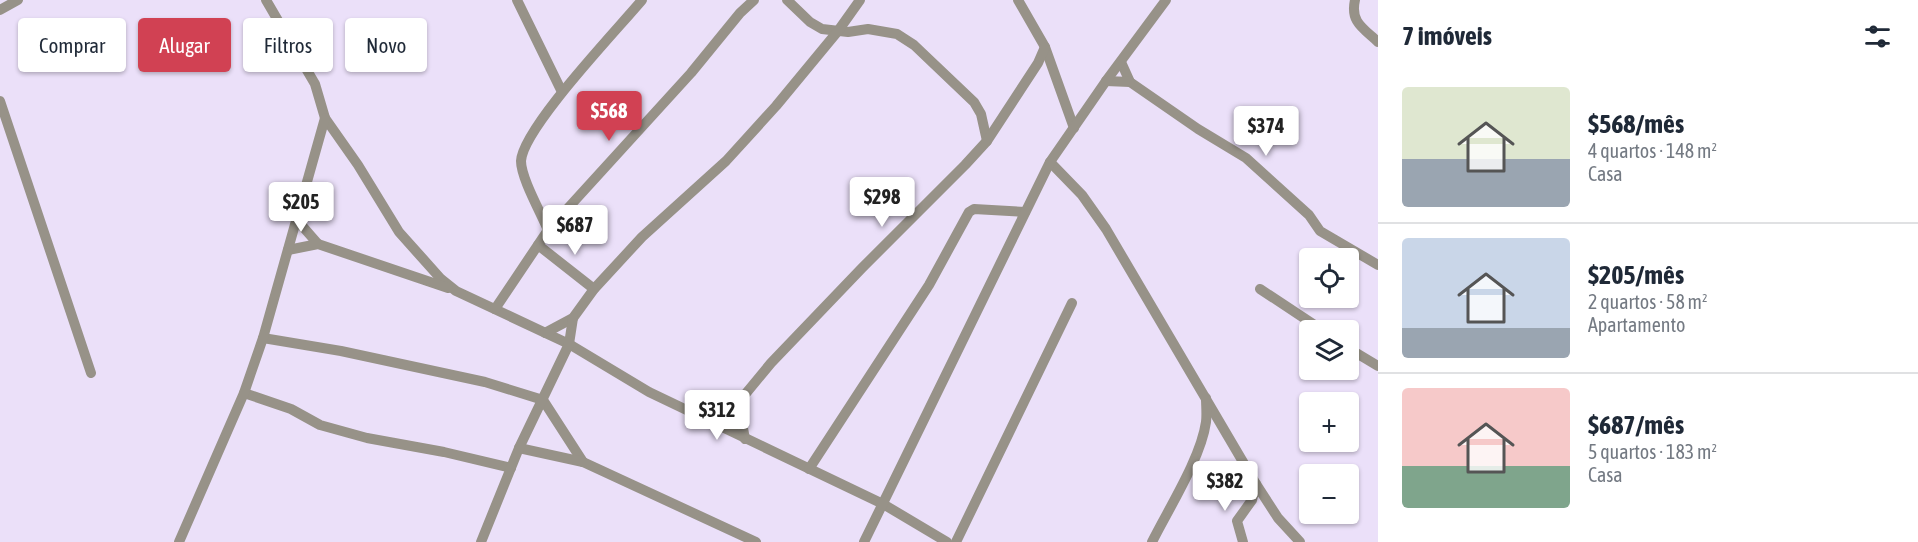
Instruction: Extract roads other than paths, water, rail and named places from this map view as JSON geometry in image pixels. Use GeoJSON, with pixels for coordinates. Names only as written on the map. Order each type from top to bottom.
{"type":"FeatureCollection","features":[{"type":"Feature","properties":{"kind":"street"},"geometry":{"type":"LineString","coordinates":[[0,10],[18,0]]}},
{"type":"Feature","properties":{"kind":"street"},"geometry":{"type":"LineString","coordinates":[[266,0],[315,84],[326,118],[399,232],[441,279],[456,291]]}},
{"type":"Feature","properties":{"kind":"street"},"geometry":{"type":"LineString","coordinates":[[517,0],[562,92]]}},
{"type":"Feature","properties":{"kind":"street"},"geometry":{"type":"LineString","coordinates":[[548,230],[525,180],[521,164],[523,150],[562,92],[642,0]]}},
{"type":"Feature","properties":{"kind":"street"},"geometry":{"type":"LineString","coordinates":[[495,309],[548,230],[754,0]]}},
{"type":"Feature","properties":{"kind":"street"},"geometry":{"type":"LineString","coordinates":[[787,0],[822,30],[848,32],[868,29],[897,34],[914,45],[974,102],[981,114],[987,141]]}},
{"type":"Feature","properties":{"kind":"street"},"geometry":{"type":"LineString","coordinates":[[545,333],[573,318],[594,289],[642,237],[726,161],[777,106],[860,0]]}},
{"type":"Feature","properties":{"kind":"street"},"geometry":{"type":"LineString","coordinates":[[1018,0],[1045,46],[1074,128]]}},
{"type":"Feature","properties":{"kind":"street"},"geometry":{"type":"LineString","coordinates":[[1150,0],[1156,10]]}},
{"type":"Feature","properties":{"kind":"street"},"geometry":{"type":"LineString","coordinates":[[864,542],[1050,162],[1156,10],[1166,0]]}},
{"type":"Feature","properties":{"kind":"street"},"geometry":{"type":"LineString","coordinates":[[1355,0],[1352,12],[1358,24],[1378,42]]}},
{"type":"Feature","properties":{"kind":"street"},"geometry":{"type":"LineString","coordinates":[[852,11],[856,20],[868,29]]}},
{"type":"Feature","properties":{"kind":"street"},"geometry":{"type":"LineString","coordinates":[[719,426],[771,363],[987,141],[1038,63],[1045,46]]}},
{"type":"Feature","properties":{"kind":"street"},"geometry":{"type":"LineString","coordinates":[[1121,62],[1130,82],[1198,129],[1246,158],[1309,215],[1320,231],[1378,265]]}},
{"type":"Feature","properties":{"kind":"street"},"geometry":{"type":"LineString","coordinates":[[1038,63],[1051,64]]}},
{"type":"Feature","properties":{"kind":"street"},"geometry":{"type":"LineString","coordinates":[[1106,81],[1130,82]]}},
{"type":"Feature","properties":{"kind":"street"},"geometry":{"type":"LineString","coordinates":[[0,101],[91,373]]}},
{"type":"Feature","properties":{"kind":"street"},"geometry":{"type":"LineString","coordinates":[[179,542],[244,393],[263,338],[326,118]]}},
{"type":"Feature","properties":{"kind":"street"},"geometry":{"type":"LineString","coordinates":[[1050,162],[1082,195],[1106,229],[1256,484],[1278,518],[1298,541]]}},
{"type":"Feature","properties":{"kind":"street"},"geometry":{"type":"LineString","coordinates":[[809,469],[929,285],[969,212],[974,209],[1025,212]]}},
{"type":"Feature","properties":{"kind":"street"},"geometry":{"type":"LineString","coordinates":[[297,220],[318,244],[456,291],[569,344],[649,392],[745,440],[883,504],[947,542]]}},
{"type":"Feature","properties":{"kind":"street"},"geometry":{"type":"LineString","coordinates":[[288,250],[318,244]]}},
{"type":"Feature","properties":{"kind":"street"},"geometry":{"type":"LineString","coordinates":[[538,245],[594,289]]}},
{"type":"Feature","properties":{"kind":"street"},"geometry":{"type":"LineString","coordinates":[[1260,289],[1307,320]]}},
{"type":"Feature","properties":{"kind":"street"},"geometry":{"type":"LineString","coordinates":[[956,542],[1072,303]]}},
{"type":"Feature","properties":{"kind":"street"},"geometry":{"type":"LineString","coordinates":[[481,542],[519,448],[569,344],[573,318]]}},
{"type":"Feature","properties":{"kind":"street"},"geometry":{"type":"LineString","coordinates":[[263,338],[341,351],[485,382],[543,400],[583,462]]}},
{"type":"Feature","properties":{"kind":"street"},"geometry":{"type":"LineString","coordinates":[[1359,355],[1378,366]]}},
{"type":"Feature","properties":{"kind":"street"},"geometry":{"type":"LineString","coordinates":[[244,393],[283,406],[320,425],[368,438],[512,468]]}},
{"type":"Feature","properties":{"kind":"street"},"geometry":{"type":"LineString","coordinates":[[1152,542],[1202,440],[1206,421],[1206,398]]}},
{"type":"Feature","properties":{"kind":"street"},"geometry":{"type":"LineString","coordinates":[[738,402],[745,440]]}},
{"type":"Feature","properties":{"kind":"street"},"geometry":{"type":"LineString","coordinates":[[519,448],[583,462],[737,538],[756,542]]}},
{"type":"Feature","properties":{"kind":"street"},"geometry":{"type":"LineString","coordinates":[[1243,542],[1237,521],[1252,500],[1256,484]]}}]}
